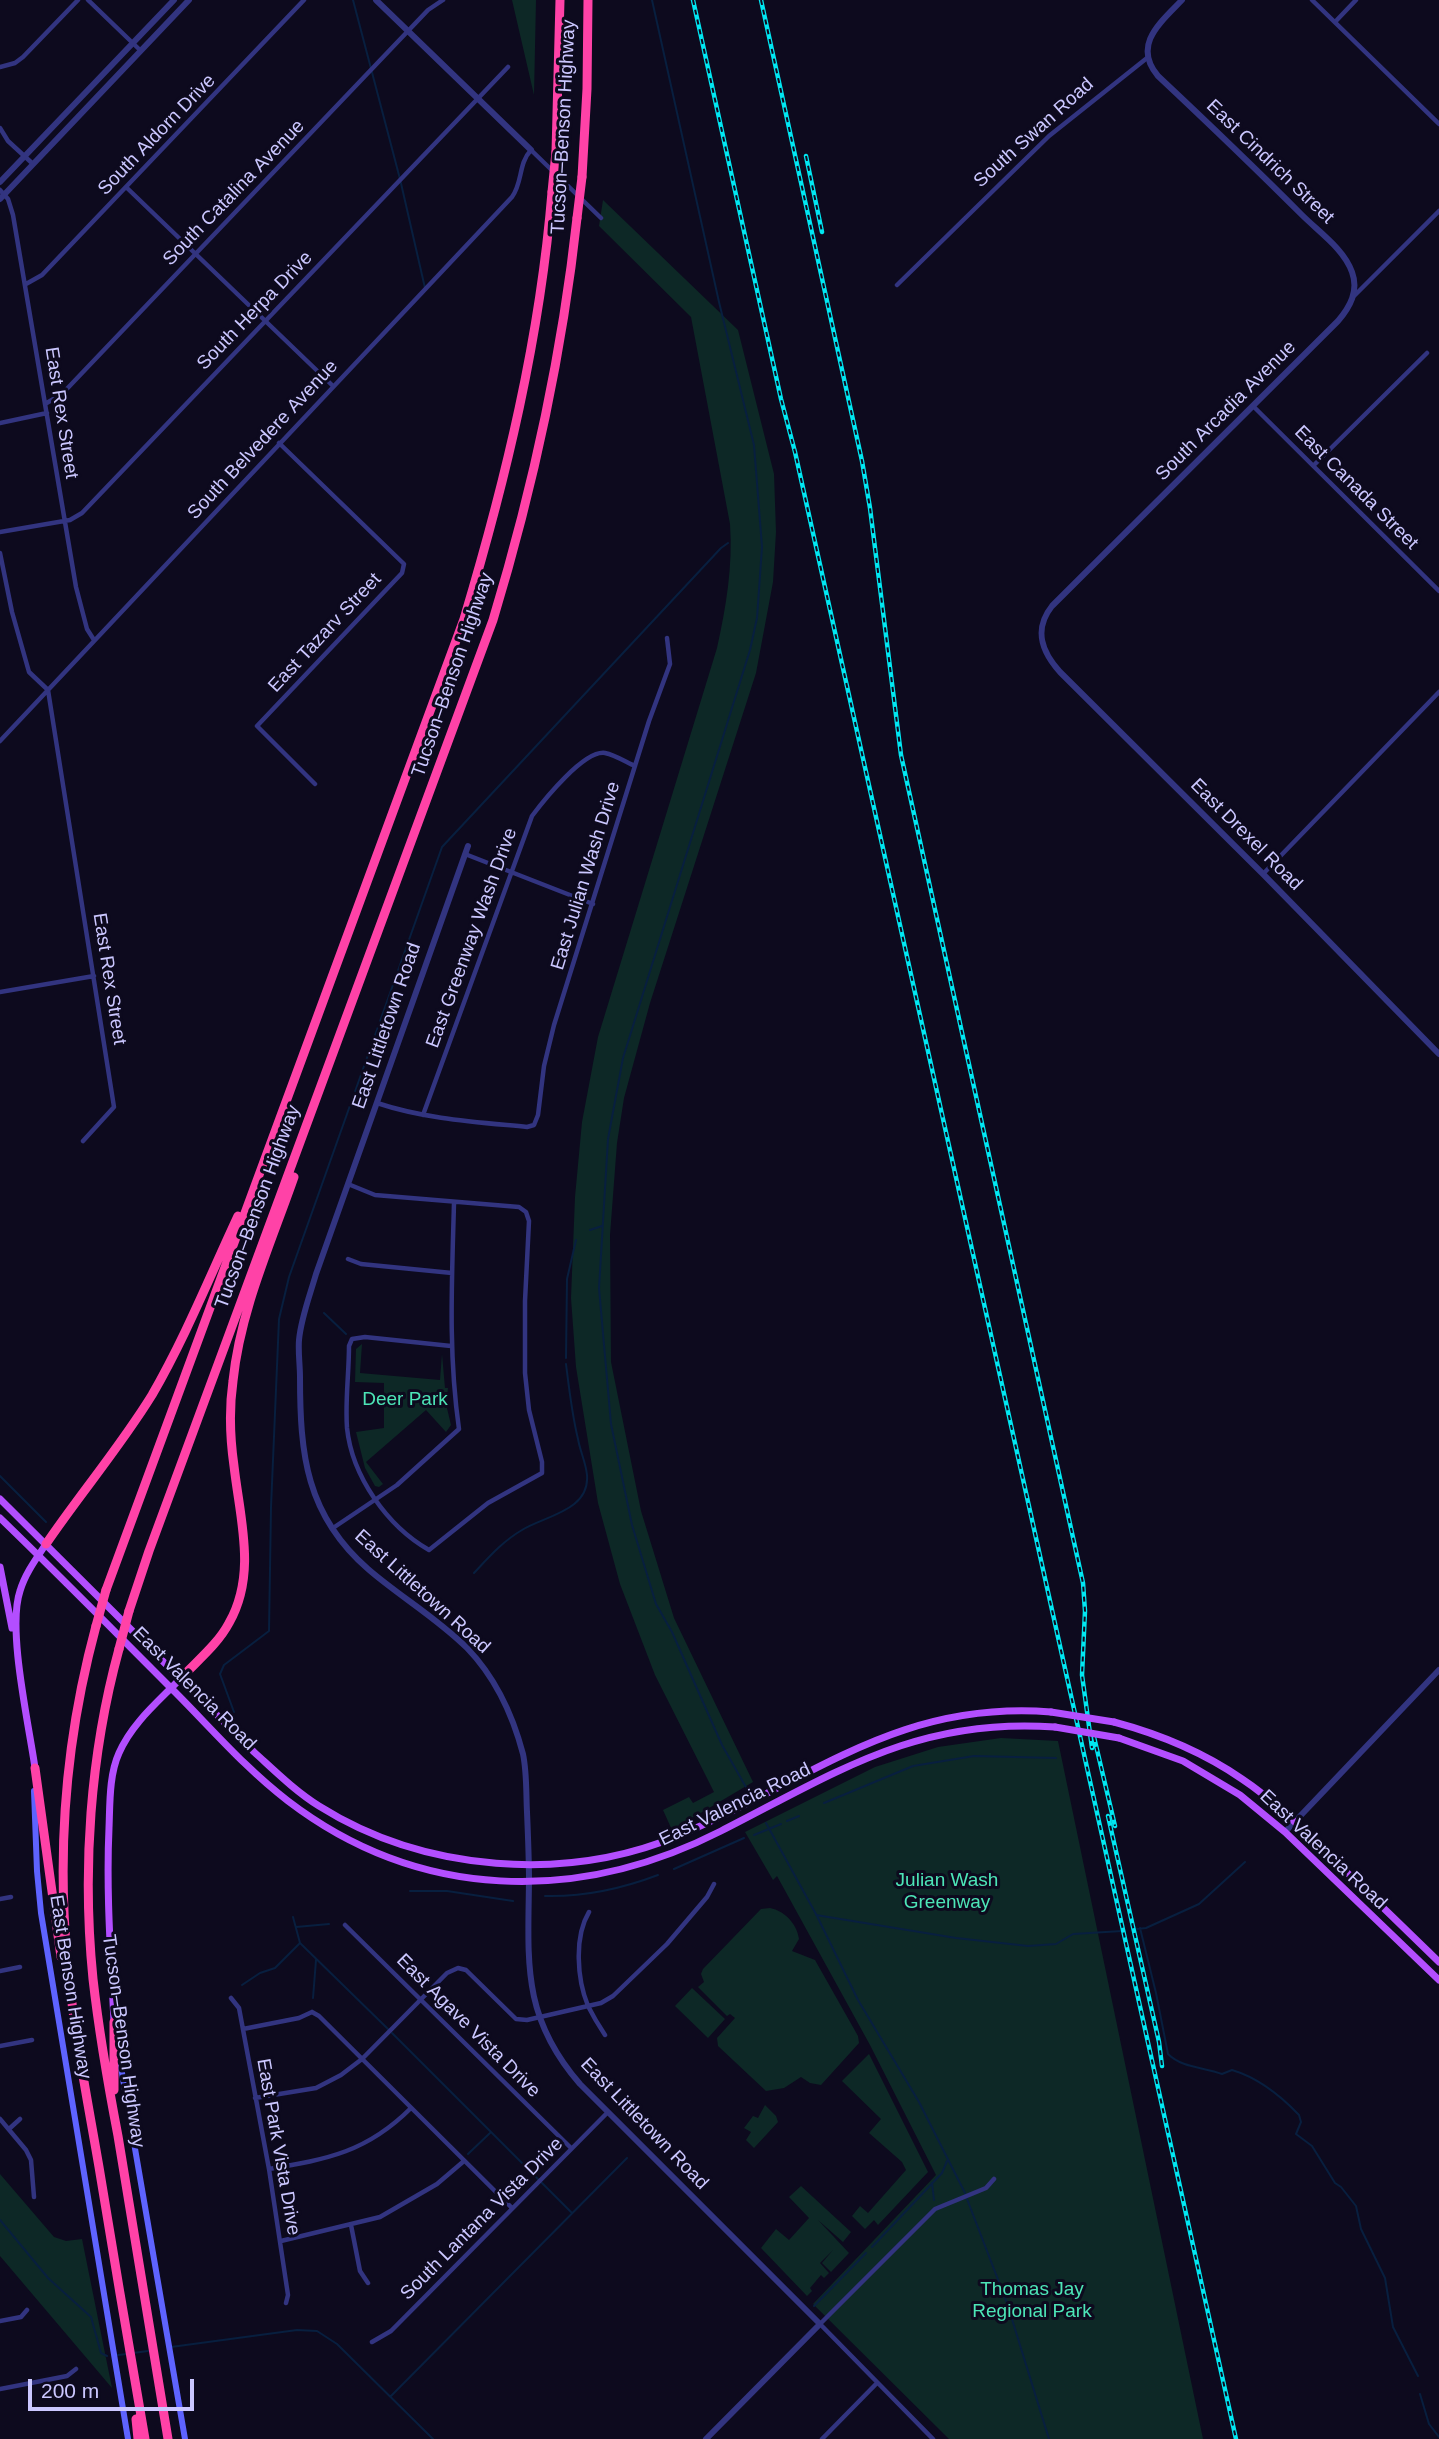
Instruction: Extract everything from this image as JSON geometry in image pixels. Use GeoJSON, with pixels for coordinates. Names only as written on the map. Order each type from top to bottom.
{"type":"FeatureCollection","features":[{"type":"Feature","properties":{"kind":"highway","name":"Tucson–Benson Highway"},"geometry":{"type":"LineString","coordinates":[[131,2364],[69,1980],[64,1927],[63,1863],[73,1736],[106,1590],[448,665],[489,538],[524,390],[541,288],[556,152],[560,0]]}},
{"type":"Feature","properties":{"kind":"highway","name":"Tucson–Benson Highway"},"geometry":{"type":"LineString","coordinates":[[168,2439],[95,1993],[89,1873],[98,1752],[129,1611],[156,1532],[476,669],[513,552],[539,453],[556,368],[578,218],[587,89],[588,0]]}},
{"type":"Feature","properties":{"kind":"highway"},"geometry":{"type":"LineString","coordinates":[[180,1679],[222,1634],[241,1595],[245,1557],[231,1432],[236,1362],[249,1308],[352,1003]]}},
{"type":"Feature","properties":{"kind":"highway"},"geometry":{"type":"LineString","coordinates":[[46,1544],[114,1452],[159,1382],[269,1148]]}},
{"type":"Feature","properties":{"kind":"highway"},"geometry":{"type":"LineString","coordinates":[[35,1768],[66,1994],[92,2129]]}},
{"type":"Feature","properties":{"kind":"highway"},"geometry":{"type":"LineString","coordinates":[[114,2022],[115,2123]]}},
{"type":"Feature","properties":{"kind":"highway"},"geometry":{"type":"LineString","coordinates":[[131,2364],[138,2439]]}},
{"type":"Feature","properties":{"kind":"highway"},"geometry":{"type":"LineString","coordinates":[[131,2364],[145,2439]]}},
{"type":"Feature","properties":{"kind":"main road","name":"East Valencia Road"},"geometry":{"type":"LineString","coordinates":[[0,1499],[275,1772],[296,1790],[338,1816],[380,1836],[466,1859],[529,1865],[599,1858],[665,1841],[863,1744],[914,1725],[988,1712],[1051,1712],[1114,1723],[1160,1736],[1205,1757],[1242,1779],[1295,1822],[1439,1962]]}},
{"type":"Feature","properties":{"kind":"main road","name":"East Valencia Road"},"geometry":{"type":"LineString","coordinates":[[0,1518],[267,1783],[289,1801],[340,1834],[399,1861],[444,1873],[529,1882],[572,1880],[613,1873],[661,1859],[695,1845],[864,1758],[916,1740],[985,1727],[1055,1727],[1119,1738],[1182,1761],[1218,1780],[1285,1832],[1439,1980]]}},
{"type":"Feature","properties":{"kind":"main road","name":"East Benson Highway"},"geometry":{"type":"LineString","coordinates":[[46,1544],[19,1591],[16,1622],[35,1768],[36,1848],[41,1913],[128,2439]]}},
{"type":"Feature","properties":{"kind":"main road"},"geometry":{"type":"LineString","coordinates":[[0,1567],[21,1668]]}},
{"type":"Feature","properties":{"kind":"main road","name":"East Benson Highway"},"geometry":{"type":"LineString","coordinates":[[180,1679],[149,1710],[119,1753],[114,1773],[107,1878],[114,2022],[185,2439]]}},
{"type":"Feature","properties":{"kind":"street"},"geometry":{"type":"LineString","coordinates":[[0,67],[23,57],[78,0]]}},
{"type":"Feature","properties":{"kind":"street"},"geometry":{"type":"LineString","coordinates":[[88,0],[141,51]]}},
{"type":"Feature","properties":{"kind":"street"},"geometry":{"type":"LineString","coordinates":[[0,182],[174,0]]}},
{"type":"Feature","properties":{"kind":"street"},"geometry":{"type":"LineString","coordinates":[[1,194],[33,164],[189,0]]}},
{"type":"Feature","properties":{"kind":"street","name":"South Aldorn Drive"},"geometry":{"type":"LineString","coordinates":[[26,284],[42,275],[304,0]]}},
{"type":"Feature","properties":{"kind":"street"},"geometry":{"type":"LineString","coordinates":[[376,0],[601,218]]}},
{"type":"Feature","properties":{"kind":"street","name":"South Catalina Avenue"},"geometry":{"type":"LineString","coordinates":[[45,404],[62,394],[431,6],[443,0]]}},
{"type":"Feature","properties":{"kind":"street"},"geometry":{"type":"LineString","coordinates":[[1147,58],[1147,47],[1154,31],[1182,0]]}},
{"type":"Feature","properties":{"kind":"street"},"geometry":{"type":"LineString","coordinates":[[1312,0],[1439,124]]}},
{"type":"Feature","properties":{"kind":"street"},"geometry":{"type":"LineString","coordinates":[[1335,22],[1356,0]]}},
{"type":"Feature","properties":{"kind":"street","name":"South Swan Road"},"geometry":{"type":"LineString","coordinates":[[897,285],[1049,136],[1147,58]]}},
{"type":"Feature","properties":{"kind":"street","name":"East Cindrich Street"},"geometry":{"type":"LineString","coordinates":[[1147,58],[1158,76],[1343,256],[1354,276],[1353,297]]}},
{"type":"Feature","properties":{"kind":"street","name":"South Herpa Drive"},"geometry":{"type":"LineString","coordinates":[[0,533],[64,521],[82,513],[508,67]]}},
{"type":"Feature","properties":{"kind":"street"},"geometry":{"type":"LineString","coordinates":[[0,128],[8,141],[33,164]]}},
{"type":"Feature","properties":{"kind":"street","name":"South Belvedere Avenue"},"geometry":{"type":"LineString","coordinates":[[0,741],[512,197],[520,184],[522,163],[531,150]]}},
{"type":"Feature","properties":{"kind":"street"},"geometry":{"type":"LineString","coordinates":[[126,187],[333,386]]}},
{"type":"Feature","properties":{"kind":"street","name":"East Rex Street"},"geometry":{"type":"LineString","coordinates":[[1,194],[13,215],[77,593],[87,629],[94,640]]}},
{"type":"Feature","properties":{"kind":"street","name":"South Arcadia Avenue"},"geometry":{"type":"LineString","coordinates":[[1040,634],[1043,621],[1052,606],[1338,321],[1353,297],[1439,211]]}},
{"type":"Feature","properties":{"kind":"street"},"geometry":{"type":"LineString","coordinates":[[1314,466],[1427,353]]}},
{"type":"Feature","properties":{"kind":"street","name":"East Canada Street"},"geometry":{"type":"LineString","coordinates":[[1253,405],[1439,591]]}},
{"type":"Feature","properties":{"kind":"street"},"geometry":{"type":"LineString","coordinates":[[0,423],[47,413]]}},
{"type":"Feature","properties":{"kind":"street","name":"East Tazarv Street"},"geometry":{"type":"LineString","coordinates":[[279,443],[404,564],[402,573],[257,726],[315,784]]}},
{"type":"Feature","properties":{"kind":"street"},"geometry":{"type":"LineString","coordinates":[[0,553],[12,612],[29,672],[48,690]]}},
{"type":"Feature","properties":{"kind":"street","name":"East Drexel Road"},"geometry":{"type":"LineString","coordinates":[[1040,634],[1045,651],[1060,672],[1439,1054]]}},
{"type":"Feature","properties":{"kind":"street","name":"East Julian Wash Drive"},"geometry":{"type":"LineString","coordinates":[[423,1115],[527,1127],[534,1125],[554,1024],[670,664],[667,638]]}},
{"type":"Feature","properties":{"kind":"street","name":"East Rex Street"},"geometry":{"type":"LineString","coordinates":[[48,690],[114,1107],[83,1141]]}},
{"type":"Feature","properties":{"kind":"street"},"geometry":{"type":"LineString","coordinates":[[1263,874],[1439,692]]}},
{"type":"Feature","properties":{"kind":"street","name":"East Greenway Wash Drive"},"geometry":{"type":"LineString","coordinates":[[423,1115],[532,816],[547,797],[591,755],[605,753],[635,766]]}},
{"type":"Feature","properties":{"kind":"street"},"geometry":{"type":"LineString","coordinates":[[466,850],[510,871],[593,904]]}},
{"type":"Feature","properties":{"kind":"street","name":"East Littletown Road"},"geometry":{"type":"LineString","coordinates":[[466,850],[316,1274],[299,1339],[299,1411],[305,1468],[314,1495],[345,1546],[367,1568],[467,1648],[491,1680],[510,1716],[524,1759],[529,1865],[528,1965],[531,1988],[540,2017],[561,2061],[608,2112],[933,2439]]}},
{"type":"Feature","properties":{"kind":"street"},"geometry":{"type":"LineString","coordinates":[[0,992],[94,976]]}},
{"type":"Feature","properties":{"kind":"street"},"geometry":{"type":"LineString","coordinates":[[377,1103],[423,1115]]}},
{"type":"Feature","properties":{"kind":"street"},"geometry":{"type":"LineString","coordinates":[[348,1184],[375,1195],[519,1208],[526,1212],[529,1221],[525,1364],[529,1410],[542,1462],[542,1473],[488,1503],[429,1550],[390,1518],[363,1479],[355,1461],[347,1428],[349,1346],[352,1339],[365,1337],[451,1346]]}},
{"type":"Feature","properties":{"kind":"street"},"geometry":{"type":"LineString","coordinates":[[333,1528],[397,1485],[459,1429],[452,1382],[451,1346],[454,1203]]}},
{"type":"Feature","properties":{"kind":"street"},"geometry":{"type":"LineString","coordinates":[[348,1259],[362,1264],[452,1273]]}},
{"type":"Feature","properties":{"kind":"street"},"geometry":{"type":"LineString","coordinates":[[1285,1832],[1439,1670]]}},
{"type":"Feature","properties":{"kind":"street"},"geometry":{"type":"LineString","coordinates":[[255,2098],[316,2088],[341,2075],[362,2059],[451,1970],[462,1968],[516,2019],[527,2020],[601,2003],[613,1996],[667,1944],[707,1897],[714,1884]]}},
{"type":"Feature","properties":{"kind":"street"},"geometry":{"type":"LineString","coordinates":[[0,1899],[11,1897]]}},
{"type":"Feature","properties":{"kind":"street"},"geometry":{"type":"LineString","coordinates":[[589,1912],[584,1921],[579,1957],[588,2004],[605,2035]]}},
{"type":"Feature","properties":{"kind":"street","name":"East Agave Vista Drive"},"geometry":{"type":"LineString","coordinates":[[345,1925],[571,2148]]}},
{"type":"Feature","properties":{"kind":"street"},"geometry":{"type":"LineString","coordinates":[[0,1971],[20,1967]]}},
{"type":"Feature","properties":{"kind":"street","name":"East Park Vista Drive"},"geometry":{"type":"LineString","coordinates":[[231,1997],[239,2008],[269,2169],[288,2295],[285,2303]]}},
{"type":"Feature","properties":{"kind":"street"},"geometry":{"type":"LineString","coordinates":[[243,2029],[299,2018],[311,2009],[512,2208]]}},
{"type":"Feature","properties":{"kind":"street"},"geometry":{"type":"LineString","coordinates":[[0,2046],[32,2040]]}},
{"type":"Feature","properties":{"kind":"street"},"geometry":{"type":"LineString","coordinates":[[269,2169],[310,2162],[369,2142],[391,2128],[411,2108]]}},
{"type":"Feature","properties":{"kind":"street","name":"South Lantana Vista Drive"},"geometry":{"type":"LineString","coordinates":[[372,2342],[391,2331],[608,2112]]}},
{"type":"Feature","properties":{"kind":"street"},"geometry":{"type":"LineString","coordinates":[[0,2119],[31,2160],[34,2197]]}},
{"type":"Feature","properties":{"kind":"street"},"geometry":{"type":"LineString","coordinates":[[9,2129],[20,2119]]}},
{"type":"Feature","properties":{"kind":"street"},"geometry":{"type":"LineString","coordinates":[[281,2241],[380,2217],[436,2184],[464,2161]]}},
{"type":"Feature","properties":{"kind":"street"},"geometry":{"type":"LineString","coordinates":[[706,2439],[929,2214],[954,2200],[986,2188],[994,2179]]}},
{"type":"Feature","properties":{"kind":"street"},"geometry":{"type":"LineString","coordinates":[[351,2225],[360,2271],[368,2283]]}},
{"type":"Feature","properties":{"kind":"street"},"geometry":{"type":"LineString","coordinates":[[0,2321],[21,2317],[27,2311]]}},
{"type":"Feature","properties":{"kind":"street"},"geometry":{"type":"LineString","coordinates":[[0,2389],[67,2376],[76,2369]]}},
{"type":"Feature","properties":{"kind":"street"},"geometry":{"type":"LineString","coordinates":[[822,2439],[877,2382]]}},
{"type":"Feature","properties":{"kind":"green space"},"geometry":{"type":"Polygon","coordinates":[[[512,0],[536,0],[534,95],[512,0]]]}},
{"type":"Feature","properties":{"kind":"green space"},"geometry":{"type":"Polygon","coordinates":[[[603,200],[738,330],[774,474],[776,532],[773,582],[756,673],[650,1003],[624,1098],[617,1143],[610,1235],[611,1362],[641,1511],[674,1618],[753,1782],[672,1830],[663,1810],[689,1797],[693,1803],[714,1792],[655,1675],[620,1584],[598,1503],[576,1367],[571,1298],[575,1197],[582,1122],[598,1037],[717,648],[728,586],[731,540],[691,317],[599,226],[603,200]]]}},
{"type":"Feature","properties":{"kind":"green space","name":"Deer Park"},"geometry":{"type":"Polygon","coordinates":[[[362,1344],[360,1373],[440,1380],[442,1354],[445,1388],[448,1388],[446,1404],[451,1425],[446,1432],[426,1410],[366,1462],[383,1484],[379,1487],[375,1486],[365,1468],[356,1432],[384,1428],[384,1383],[355,1382],[356,1349],[362,1344]]]}},
{"type":"Feature","properties":{"kind":"green space"},"geometry":{"type":"Polygon","coordinates":[[[1001,1738],[1058,1741],[1203,2439],[949,2439],[813,2304],[936,2175],[870,2045],[777,1876],[773,1880],[745,1832],[875,1767],[938,1747],[1001,1738]]]}},
{"type":"Feature","properties":{"kind":"green space"},"geometry":{"type":"Polygon","coordinates":[[[770,1908],[781,1912],[793,1923],[799,1939],[792,1951],[815,1960],[858,2036],[859,2043],[821,2085],[810,2083],[801,2077],[784,2088],[766,2091],[718,2046],[717,2038],[735,2018],[730,2014],[727,2016],[698,1987],[704,1982],[701,1974],[703,1969],[761,1909],[770,1908]]]}},
{"type":"Feature","properties":{"kind":"green space"},"geometry":{"type":"Polygon","coordinates":[[[692,1988],[725,2019],[708,2038],[675,2006],[692,1988]]]}},
{"type":"Feature","properties":{"kind":"green space"},"geometry":{"type":"Polygon","coordinates":[[[869,2054],[928,2172],[878,2225],[874,2220],[865,2229],[852,2216],[860,2206],[868,2213],[906,2170],[902,2162],[869,2133],[881,2119],[842,2081],[869,2054]]]}},
{"type":"Feature","properties":{"kind":"green space"},"geometry":{"type":"Polygon","coordinates":[[[765,2105],[778,2122],[754,2148],[746,2140],[751,2132],[744,2128],[753,2116],[758,2118],[765,2105]]]}},
{"type":"Feature","properties":{"kind":"green space"},"geometry":{"type":"Polygon","coordinates":[[[0,2174],[54,2237],[66,2241],[82,2239],[112,2388],[0,2256],[0,2174]]]}},
{"type":"Feature","properties":{"kind":"green space"},"geometry":{"type":"Polygon","coordinates":[[[801,2186],[851,2232],[843,2242],[818,2220],[849,2253],[831,2272],[822,2263],[833,2250],[820,2263],[829,2273],[824,2278],[821,2275],[807,2296],[761,2248],[776,2229],[789,2240],[809,2218],[789,2197],[801,2186]]]}},
{"type":"Feature","properties":{"kind":"waterway"},"geometry":{"type":"LineString","coordinates":[[353,0],[400,179],[425,288]]}},
{"type":"Feature","properties":{"kind":"waterway"},"geometry":{"type":"LineString","coordinates":[[652,0],[719,302],[754,445],[762,547],[757,618],[750,650],[623,1058],[608,1139],[599,1288],[611,1424],[632,1525],[656,1604],[672,1632],[722,1745],[747,1789]]}},
{"type":"Feature","properties":{"kind":"waterway"},"geometry":{"type":"LineString","coordinates":[[234,1712],[220,1674],[224,1665],[269,1631],[279,1319],[289,1277],[442,847],[728,543]]}},
{"type":"Feature","properties":{"kind":"waterway"},"geometry":{"type":"LineString","coordinates":[[590,1230],[602,1226]]}},
{"type":"Feature","properties":{"kind":"waterway"},"geometry":{"type":"LineString","coordinates":[[566,1358],[567,1279],[576,1240]]}},
{"type":"Feature","properties":{"kind":"waterway"},"geometry":{"type":"LineString","coordinates":[[324,1313],[346,1334]]}},
{"type":"Feature","properties":{"kind":"waterway"},"geometry":{"type":"LineString","coordinates":[[474,1573],[515,1534],[574,1505],[586,1487],[587,1475],[574,1421],[566,1364]]}},
{"type":"Feature","properties":{"kind":"waterway"},"geometry":{"type":"LineString","coordinates":[[0,1476],[46,1522]]}},
{"type":"Feature","properties":{"kind":"waterway"},"geometry":{"type":"LineString","coordinates":[[824,1803],[913,1766],[974,1756],[1056,1758]]}},
{"type":"Feature","properties":{"kind":"waterway"},"geometry":{"type":"LineString","coordinates":[[787,1821],[799,1816]]}},
{"type":"Feature","properties":{"kind":"waterway"},"geometry":{"type":"LineString","coordinates":[[766,1823],[817,1916],[858,2000],[919,2102],[965,2193]]}},
{"type":"Feature","properties":{"kind":"waterway"},"geometry":{"type":"LineString","coordinates":[[754,1835],[781,1824]]}},
{"type":"Feature","properties":{"kind":"waterway"},"geometry":{"type":"LineString","coordinates":[[674,1869],[744,1838]]}},
{"type":"Feature","properties":{"kind":"waterway"},"geometry":{"type":"LineString","coordinates":[[1137,1929],[1146,1928],[1199,1904],[1245,1862]]}},
{"type":"Feature","properties":{"kind":"waterway"},"geometry":{"type":"LineString","coordinates":[[545,1896],[602,1891],[658,1875]]}},
{"type":"Feature","properties":{"kind":"waterway"},"geometry":{"type":"LineString","coordinates":[[410,1891],[447,1891],[513,1901]]}},
{"type":"Feature","properties":{"kind":"waterway"},"geometry":{"type":"LineString","coordinates":[[816,1915],[956,1938],[1028,1946],[1056,1944],[1073,1934],[1122,1931]]}},
{"type":"Feature","properties":{"kind":"waterway"},"geometry":{"type":"LineString","coordinates":[[242,1985],[260,1973],[275,1968],[300,1943],[293,1917]]}},
{"type":"Feature","properties":{"kind":"waterway"},"geometry":{"type":"LineString","coordinates":[[296,1927],[329,1924]]}},
{"type":"Feature","properties":{"kind":"waterway"},"geometry":{"type":"LineString","coordinates":[[1140,1928],[1168,2054],[1194,2067],[1222,2074],[1232,2070],[1260,2082],[1299,2115],[1301,2122],[1296,2134],[1312,2146],[1335,2183],[1356,2206],[1361,2229],[1385,2278],[1393,2327],[1418,2376]]}},
{"type":"Feature","properties":{"kind":"waterway"},"geometry":{"type":"LineString","coordinates":[[300,1943],[388,2029]]}},
{"type":"Feature","properties":{"kind":"waterway"},"geometry":{"type":"LineString","coordinates":[[313,1998],[316,1960]]}},
{"type":"Feature","properties":{"kind":"waterway"},"geometry":{"type":"LineString","coordinates":[[392,2033],[572,2213]]}},
{"type":"Feature","properties":{"kind":"waterway"},"geometry":{"type":"LineString","coordinates":[[468,2154],[490,2133]]}},
{"type":"Feature","properties":{"kind":"waterway"},"geometry":{"type":"LineString","coordinates":[[391,2396],[627,2158]]}},
{"type":"Feature","properties":{"kind":"waterway"},"geometry":{"type":"LineString","coordinates":[[872,2247],[942,2173],[947,2161]]}},
{"type":"Feature","properties":{"kind":"waterway"},"geometry":{"type":"LineString","coordinates":[[932,2183],[934,2200]]}},
{"type":"Feature","properties":{"kind":"waterway"},"geometry":{"type":"LineString","coordinates":[[967,2199],[1007,2303],[1049,2439]]}},
{"type":"Feature","properties":{"kind":"waterway"},"geometry":{"type":"LineString","coordinates":[[0,2220],[48,2278],[91,2317],[101,2353],[107,2356]]}},
{"type":"Feature","properties":{"kind":"waterway"},"geometry":{"type":"LineString","coordinates":[[814,2306],[866,2253]]}},
{"type":"Feature","properties":{"kind":"waterway"},"geometry":{"type":"LineString","coordinates":[[171,2347],[297,2330],[317,2331],[337,2344],[433,2439]]}},
{"type":"Feature","properties":{"kind":"waterway"},"geometry":{"type":"LineString","coordinates":[[133,2353],[148,2351]]}},
{"type":"Feature","properties":{"kind":"waterway"},"geometry":{"type":"LineString","coordinates":[[118,2355],[127,2354]]}},
{"type":"Feature","properties":{"kind":"waterway"},"geometry":{"type":"LineString","coordinates":[[1420,2394],[1429,2424],[1439,2437]]}},
{"type":"Feature","properties":{"kind":"railway"},"geometry":{"type":"LineString","coordinates":[[693,0],[1236,2439]]}},
{"type":"Feature","properties":{"kind":"railway"},"geometry":{"type":"LineString","coordinates":[[761,0],[862,461],[901,755],[1083,1583],[1085,1611],[1082,1675],[1092,1748]]}},
{"type":"Feature","properties":{"kind":"railway"},"geometry":{"type":"LineString","coordinates":[[806,156],[822,232]]}},
{"type":"Feature","properties":{"kind":"railway"},"geometry":{"type":"LineString","coordinates":[[1094,1737],[1115,1826]]}},
{"type":"Feature","properties":{"kind":"railway"},"geometry":{"type":"LineString","coordinates":[[1108,1816],[1159,2042],[1162,2066]]}},
{"type":"Feature","properties":{"kind":"park label","name":"Julian Wash Greenway"},"geometry":{"type":"Point","coordinates":[947,1892]}},
{"type":"Feature","properties":{"kind":"park label","name":"Thomas Jay Regional Park"},"geometry":{"type":"Point","coordinates":[1032,2301]}}]}
